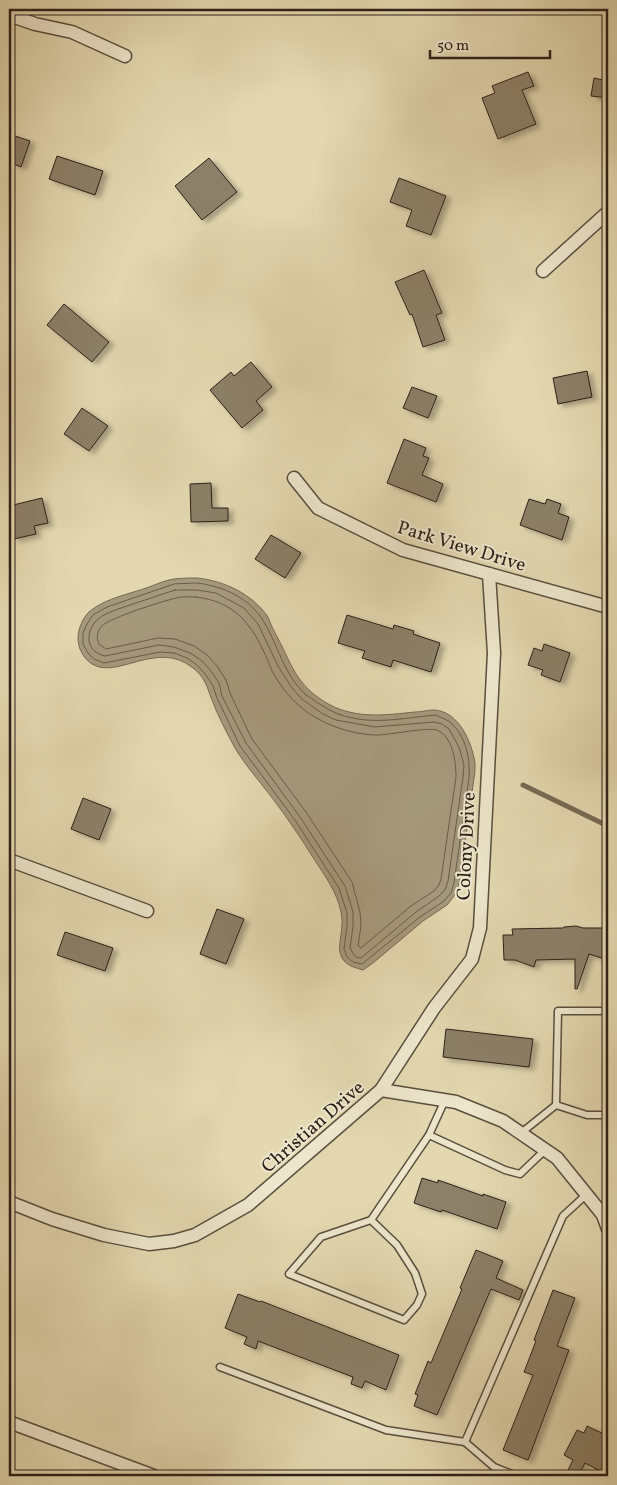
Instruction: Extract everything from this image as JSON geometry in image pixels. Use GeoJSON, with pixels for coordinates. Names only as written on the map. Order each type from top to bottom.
{"type":"FeatureCollection","features":[{"type":"Feature","properties":{"kind":"street"},"geometry":{"type":"LineString","coordinates":[[9,15],[35,24],[72,32],[124,56]]}},
{"type":"Feature","properties":{"kind":"street"},"geometry":{"type":"LineString","coordinates":[[543,271],[608,212]]}},
{"type":"Feature","properties":{"kind":"street","name":"Park View Drive"},"geometry":{"type":"LineString","coordinates":[[294,478],[318,508],[403,550],[608,607]]}},
{"type":"Feature","properties":{"kind":"street","name":"Colony Drive"},"geometry":{"type":"LineString","coordinates":[[381,1090],[434,1008],[472,959],[480,928],[494,653],[489,574]]}},
{"type":"Feature","properties":{"kind":"street"},"geometry":{"type":"LineString","coordinates":[[9,860],[147,911]]}},
{"type":"Feature","properties":{"kind":"street","name":"Christian Drive"},"geometry":{"type":"LineString","coordinates":[[9,1202],[52,1219],[104,1235],[149,1244],[174,1241],[195,1235],[248,1205],[381,1090],[456,1102],[503,1121],[557,1158],[603,1215],[608,1228]]}},
{"type":"Feature","properties":{"kind":"street"},"geometry":{"type":"LineString","coordinates":[[9,1422],[154,1476]]}},
{"type":"Feature","properties":{"kind":"lane"},"geometry":{"type":"LineString","coordinates":[[556,1105],[558,1011],[600,1011]]}},
{"type":"Feature","properties":{"kind":"lane"},"geometry":{"type":"LineString","coordinates":[[371,1220],[397,1245],[415,1272],[422,1294],[417,1305],[404,1320],[289,1274],[321,1238],[371,1220],[429,1135],[445,1100]]}},
{"type":"Feature","properties":{"kind":"lane"},"geometry":{"type":"LineString","coordinates":[[556,1105],[587,1115],[608,1115]]}},
{"type":"Feature","properties":{"kind":"lane"},"geometry":{"type":"LineString","coordinates":[[521,1133],[556,1105]]}},
{"type":"Feature","properties":{"kind":"lane"},"geometry":{"type":"LineString","coordinates":[[429,1135],[505,1170],[520,1174],[545,1150]]}},
{"type":"Feature","properties":{"kind":"lane"},"geometry":{"type":"LineString","coordinates":[[465,1442],[564,1216],[587,1194]]}},
{"type":"Feature","properties":{"kind":"lane"},"geometry":{"type":"LineString","coordinates":[[220,1367],[386,1430],[465,1442],[494,1467],[517,1476]]}},
{"type":"Feature","properties":{"kind":"water"},"geometry":{"type":"Polygon","coordinates":[[[197,578],[218,582],[237,590],[262,609],[301,681],[309,690],[330,705],[351,712],[372,715],[432,710],[443,712],[451,716],[463,729],[471,746],[475,773],[459,884],[455,895],[447,905],[423,921],[363,970],[351,966],[340,955],[341,912],[330,884],[289,821],[235,748],[200,675],[193,668],[179,660],[166,657],[102,668],[89,662],[80,649],[78,635],[80,627],[87,614],[96,607],[168,580],[197,578]]]}},
{"type":"Feature","properties":{"kind":"building"},"geometry":{"type":"Polygon","coordinates":[[[528,72],[534,86],[522,90],[536,124],[498,139],[482,98],[495,93],[492,86],[528,72]]]}},
{"type":"Feature","properties":{"kind":"building"},"geometry":{"type":"Polygon","coordinates":[[[594,78],[608,81],[608,98],[591,96],[594,78]]]}},
{"type":"Feature","properties":{"kind":"building"},"geometry":{"type":"Polygon","coordinates":[[[9,134],[30,141],[21,167],[9,162],[9,134]]]}},
{"type":"Feature","properties":{"kind":"building"},"geometry":{"type":"Polygon","coordinates":[[[57,156],[103,171],[95,195],[49,179],[57,156]]]}},
{"type":"Feature","properties":{"kind":"building"},"geometry":{"type":"Polygon","coordinates":[[[209,158],[237,192],[202,220],[175,186],[209,158]]]}},
{"type":"Feature","properties":{"kind":"building"},"geometry":{"type":"Polygon","coordinates":[[[399,178],[446,196],[431,235],[406,226],[412,210],[390,202],[399,178]]]}},
{"type":"Feature","properties":{"kind":"building"},"geometry":{"type":"Polygon","coordinates":[[[424,270],[442,313],[436,315],[445,340],[423,347],[412,314],[410,315],[395,282],[424,270]]]}},
{"type":"Feature","properties":{"kind":"building"},"geometry":{"type":"Polygon","coordinates":[[[64,304],[109,342],[92,362],[47,325],[64,304]]]}},
{"type":"Feature","properties":{"kind":"building"},"geometry":{"type":"Polygon","coordinates":[[[251,362],[272,387],[256,401],[263,410],[242,428],[210,390],[231,372],[234,376],[251,362]]]}},
{"type":"Feature","properties":{"kind":"building"},"geometry":{"type":"Polygon","coordinates":[[[587,371],[592,397],[558,404],[553,378],[587,371]]]}},
{"type":"Feature","properties":{"kind":"building"},"geometry":{"type":"Polygon","coordinates":[[[412,387],[437,396],[428,418],[403,408],[412,387]]]}},
{"type":"Feature","properties":{"kind":"building"},"geometry":{"type":"Polygon","coordinates":[[[82,408],[108,426],[89,451],[64,434],[82,408]]]}},
{"type":"Feature","properties":{"kind":"building"},"geometry":{"type":"Polygon","coordinates":[[[404,439],[426,448],[423,456],[429,458],[422,475],[443,484],[436,502],[387,483],[404,439]]]}},
{"type":"Feature","properties":{"kind":"building"},"geometry":{"type":"Polygon","coordinates":[[[211,483],[212,508],[228,508],[228,521],[191,522],[190,484],[211,483]]]}},
{"type":"Feature","properties":{"kind":"building"},"geometry":{"type":"Polygon","coordinates":[[[42,498],[48,523],[34,526],[36,534],[14,539],[13,532],[9,533],[9,506],[42,498]]]}},
{"type":"Feature","properties":{"kind":"building"},"geometry":{"type":"Polygon","coordinates":[[[529,499],[545,504],[547,499],[561,504],[558,513],[569,517],[562,540],[520,525],[529,499]]]}},
{"type":"Feature","properties":{"kind":"building"},"geometry":{"type":"Polygon","coordinates":[[[271,535],[301,553],[285,578],[255,559],[271,535]]]}},
{"type":"Feature","properties":{"kind":"building"},"geometry":{"type":"Polygon","coordinates":[[[347,615],[393,629],[394,625],[414,631],[413,634],[440,643],[431,672],[393,660],[391,667],[362,658],[365,651],[338,643],[347,615]]]}},
{"type":"Feature","properties":{"kind":"building"},"geometry":{"type":"Polygon","coordinates":[[[544,644],[570,653],[560,682],[541,675],[543,670],[528,665],[534,648],[542,651],[544,644]]]}},
{"type":"Feature","properties":{"kind":"building"},"geometry":{"type":"Polygon","coordinates":[[[83,798],[111,809],[99,840],[71,829],[83,798]]]}},
{"type":"Feature","properties":{"kind":"building"},"geometry":{"type":"Polygon","coordinates":[[[217,909],[244,919],[226,964],[200,954],[217,909]]]}},
{"type":"Feature","properties":{"kind":"building"},"geometry":{"type":"Polygon","coordinates":[[[576,926],[608,930],[608,960],[589,954],[577,989],[575,989],[575,959],[536,960],[534,967],[515,960],[504,960],[503,935],[513,935],[512,929],[576,926]]]}},
{"type":"Feature","properties":{"kind":"building"},"geometry":{"type":"Polygon","coordinates":[[[65,932],[113,948],[105,971],[57,955],[65,932]]]}},
{"type":"Feature","properties":{"kind":"building"},"geometry":{"type":"Polygon","coordinates":[[[446,1029],[533,1039],[529,1067],[443,1057],[446,1029]]]}},
{"type":"Feature","properties":{"kind":"building"},"geometry":{"type":"Polygon","coordinates":[[[422,1178],[438,1183],[438,1180],[506,1202],[497,1229],[442,1210],[441,1212],[414,1203],[422,1178]]]}},
{"type":"Feature","properties":{"kind":"building"},"geometry":{"type":"Polygon","coordinates":[[[476,1250],[503,1261],[496,1278],[523,1290],[519,1300],[491,1289],[437,1415],[414,1406],[418,1395],[415,1394],[428,1361],[431,1363],[476,1250]]]}},
{"type":"Feature","properties":{"kind":"building"},"geometry":{"type":"Polygon","coordinates":[[[553,1290],[575,1298],[557,1346],[569,1350],[528,1460],[503,1450],[533,1375],[524,1372],[553,1290]]]}},
{"type":"Feature","properties":{"kind":"building"},"geometry":{"type":"Polygon","coordinates":[[[238,1294],[261,1301],[399,1355],[386,1390],[365,1381],[362,1388],[351,1384],[353,1377],[258,1341],[256,1349],[244,1344],[247,1337],[225,1328],[238,1294]]]}},
{"type":"Feature","properties":{"kind":"building"},"geometry":{"type":"Polygon","coordinates":[[[587,1426],[608,1436],[608,1475],[585,1463],[578,1476],[565,1476],[573,1460],[564,1455],[577,1430],[584,1433],[587,1426]]]}},
{"type":"Feature","properties":{"kind":"waterway"},"geometry":{"type":"LineString","coordinates":[[523,785],[608,826]]}}]}
